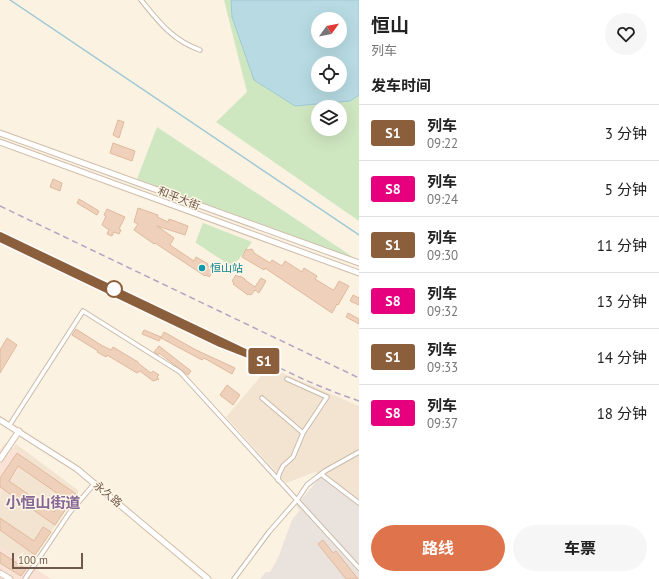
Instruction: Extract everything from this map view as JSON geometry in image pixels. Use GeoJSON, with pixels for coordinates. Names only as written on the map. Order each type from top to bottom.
{"type":"FeatureCollection","features":[{"type":"Feature","properties":{"kind":"main road","name":"和平大街"},"geometry":{"type":"LineString","coordinates":[[0,133],[359,264]]}},
{"type":"Feature","properties":{"kind":"main road","name":"和平大街"},"geometry":{"type":"LineString","coordinates":[[0,142],[359,273]]}},
{"type":"Feature","properties":{"kind":"main road","name":"永久路"},"geometry":{"type":"LineString","coordinates":[[0,420],[77,469],[208,579]]}},
{"type":"Feature","properties":{"kind":"main road"},"geometry":{"type":"LineString","coordinates":[[0,459],[19,431]]}},
{"type":"Feature","properties":{"kind":"main road"},"geometry":{"type":"LineString","coordinates":[[0,573],[10,579]]}},
{"type":"Feature","properties":{"kind":"street"},"geometry":{"type":"LineString","coordinates":[[141,0],[164,29],[190,46],[200,50]]}},
{"type":"Feature","properties":{"kind":"street"},"geometry":{"type":"LineString","coordinates":[[9,426],[83,311],[180,372],[359,568]]}},
{"type":"Feature","properties":{"kind":"street"},"geometry":{"type":"LineString","coordinates":[[278,480],[283,466],[293,457],[298,441],[326,397],[287,379]]}},
{"type":"Feature","properties":{"kind":"street"},"geometry":{"type":"LineString","coordinates":[[262,398],[303,433]]}},
{"type":"Feature","properties":{"kind":"street"},"geometry":{"type":"LineString","coordinates":[[234,579],[269,532],[297,500],[307,485],[321,474],[359,452]]}},
{"type":"Feature","properties":{"kind":"street"},"geometry":{"type":"LineString","coordinates":[[321,474],[359,504]]}},
{"type":"Feature","properties":{"kind":"street"},"geometry":{"type":"LineString","coordinates":[[24,579],[70,512],[95,483]]}},
{"type":"Feature","properties":{"kind":"shaded area"},"geometry":{"type":"Polygon","coordinates":[[[269,367],[359,406],[359,507],[315,472],[286,483],[226,417],[269,367]]]}},
{"type":"Feature","properties":{"kind":"shaded area"},"geometry":{"type":"Polygon","coordinates":[[[5,443],[27,456],[0,497],[0,450],[5,443]]]}},
{"type":"Feature","properties":{"kind":"shaded area"},"geometry":{"type":"Polygon","coordinates":[[[16,444],[79,491],[19,579],[0,568],[0,468],[16,444]]]}},
{"type":"Feature","properties":{"kind":"shaded area"},"geometry":{"type":"Polygon","coordinates":[[[321,476],[359,507],[359,579],[260,579],[266,572],[270,572],[278,558],[292,520],[300,510],[296,506],[321,476]]]}},
{"type":"Feature","properties":{"kind":"shaded area"},"geometry":{"type":"Polygon","coordinates":[[[0,546],[51,579],[0,579],[0,546]]]}},
{"type":"Feature","properties":{"kind":"green space"},"geometry":{"type":"Polygon","coordinates":[[[224,0],[359,0],[359,221],[216,122],[247,92],[224,0]]]}},
{"type":"Feature","properties":{"kind":"green space"},"geometry":{"type":"Polygon","coordinates":[[[157,127],[359,261],[359,262],[137,179],[157,127]]]}},
{"type":"Feature","properties":{"kind":"green space"},"geometry":{"type":"Polygon","coordinates":[[[203,223],[252,242],[239,259],[231,266],[196,243],[203,223]]]}},
{"type":"Feature","properties":{"kind":"water"},"geometry":{"type":"Polygon","coordinates":[[[231,0],[359,0],[359,95],[350,101],[311,100],[311,105],[295,106],[254,80],[232,17],[231,0]]]}},
{"type":"Feature","properties":{"kind":"building"},"geometry":{"type":"Polygon","coordinates":[[[118,120],[124,122],[119,138],[113,135],[118,120]]]}},
{"type":"Feature","properties":{"kind":"building"},"geometry":{"type":"Polygon","coordinates":[[[113,143],[135,151],[132,161],[110,153],[113,143]]]}},
{"type":"Feature","properties":{"kind":"building"},"geometry":{"type":"Polygon","coordinates":[[[53,179],[62,183],[60,191],[50,187],[53,179]]]}},
{"type":"Feature","properties":{"kind":"building"},"geometry":{"type":"Polygon","coordinates":[[[79,199],[99,211],[97,215],[77,203],[79,199]]]}},
{"type":"Feature","properties":{"kind":"building"},"geometry":{"type":"Polygon","coordinates":[[[138,208],[158,215],[157,217],[168,222],[169,219],[188,226],[185,235],[157,226],[174,238],[170,245],[194,261],[196,257],[208,264],[207,265],[214,270],[209,277],[206,275],[205,276],[134,230],[138,224],[134,222],[138,208]]]}},
{"type":"Feature","properties":{"kind":"building"},"geometry":{"type":"Polygon","coordinates":[[[107,209],[125,217],[119,229],[121,230],[119,234],[114,232],[112,236],[107,234],[109,230],[102,225],[107,209]]]}},
{"type":"Feature","properties":{"kind":"building"},"geometry":{"type":"Polygon","coordinates":[[[246,249],[252,249],[254,253],[270,263],[272,260],[282,266],[285,261],[302,272],[304,268],[317,276],[315,279],[333,290],[339,281],[349,286],[332,313],[265,268],[264,270],[242,257],[246,249]]]}},
{"type":"Feature","properties":{"kind":"building"},"geometry":{"type":"Polygon","coordinates":[[[236,275],[245,279],[255,287],[261,278],[266,281],[259,293],[255,290],[251,295],[248,295],[233,284],[234,283],[232,281],[236,275]]]}},
{"type":"Feature","properties":{"kind":"building"},"geometry":{"type":"Polygon","coordinates":[[[353,295],[359,298],[359,305],[350,301],[353,295]]]}},
{"type":"Feature","properties":{"kind":"building"},"geometry":{"type":"Polygon","coordinates":[[[348,313],[359,319],[359,324],[346,317],[348,313]]]}},
{"type":"Feature","properties":{"kind":"building"},"geometry":{"type":"Polygon","coordinates":[[[76,329],[111,350],[113,347],[138,362],[151,373],[153,371],[159,375],[157,377],[159,379],[153,381],[140,371],[137,373],[107,355],[106,357],[97,352],[98,351],[72,335],[76,329]]]}},
{"type":"Feature","properties":{"kind":"building"},"geometry":{"type":"Polygon","coordinates":[[[144,330],[161,337],[159,341],[142,334],[144,330]]]}},
{"type":"Feature","properties":{"kind":"building"},"geometry":{"type":"Polygon","coordinates":[[[164,332],[196,350],[235,368],[232,374],[204,358],[202,360],[161,338],[164,332]]]}},
{"type":"Feature","properties":{"kind":"building"},"geometry":{"type":"Polygon","coordinates":[[[7,338],[17,345],[0,373],[0,350],[7,338]]]}},
{"type":"Feature","properties":{"kind":"building"},"geometry":{"type":"Polygon","coordinates":[[[159,346],[191,371],[188,375],[159,353],[158,355],[154,352],[159,346]]]}},
{"type":"Feature","properties":{"kind":"building"},"geometry":{"type":"Polygon","coordinates":[[[227,385],[240,395],[233,405],[220,395],[227,385]]]}},
{"type":"Feature","properties":{"kind":"building"},"geometry":{"type":"Polygon","coordinates":[[[17,453],[76,494],[55,525],[0,487],[0,478],[17,453]],[[18,466],[9,481],[54,512],[64,498],[18,466]]]}},
{"type":"Feature","properties":{"kind":"building"},"geometry":{"type":"Polygon","coordinates":[[[0,518],[34,541],[43,527],[51,532],[35,555],[0,530],[0,518]]]}},
{"type":"Feature","properties":{"kind":"building"},"geometry":{"type":"Polygon","coordinates":[[[323,540],[333,553],[336,551],[358,579],[346,579],[318,544],[323,540]]]}},
{"type":"Feature","properties":{"kind":"building"},"geometry":{"type":"Polygon","coordinates":[[[0,552],[26,569],[21,576],[0,563],[0,552]]]}},
{"type":"Feature","properties":{"kind":"waterway"},"geometry":{"type":"LineString","coordinates":[[10,0],[359,235]]}},
{"type":"Feature","properties":{"kind":"railway"},"geometry":{"type":"LineString","coordinates":[[0,206],[359,378]]}},
{"type":"Feature","properties":{"kind":"railway"},"geometry":{"type":"LineString","coordinates":[[0,235],[305,380],[359,401]]}},
{"type":"Feature","properties":{"kind":"train","name":"S1"},"geometry":{"type":"LineString","coordinates":[[0,235],[264,361],[220,344],[0,239]]}},
{"type":"Feature","properties":{"kind":"place","name":"恒山站"},"geometry":{"type":"Point","coordinates":[202,268]}},
{"type":"Feature","properties":{"kind":"district","name":"小恒山街道"},"geometry":{"type":"Point","coordinates":[43,503]}}]}
